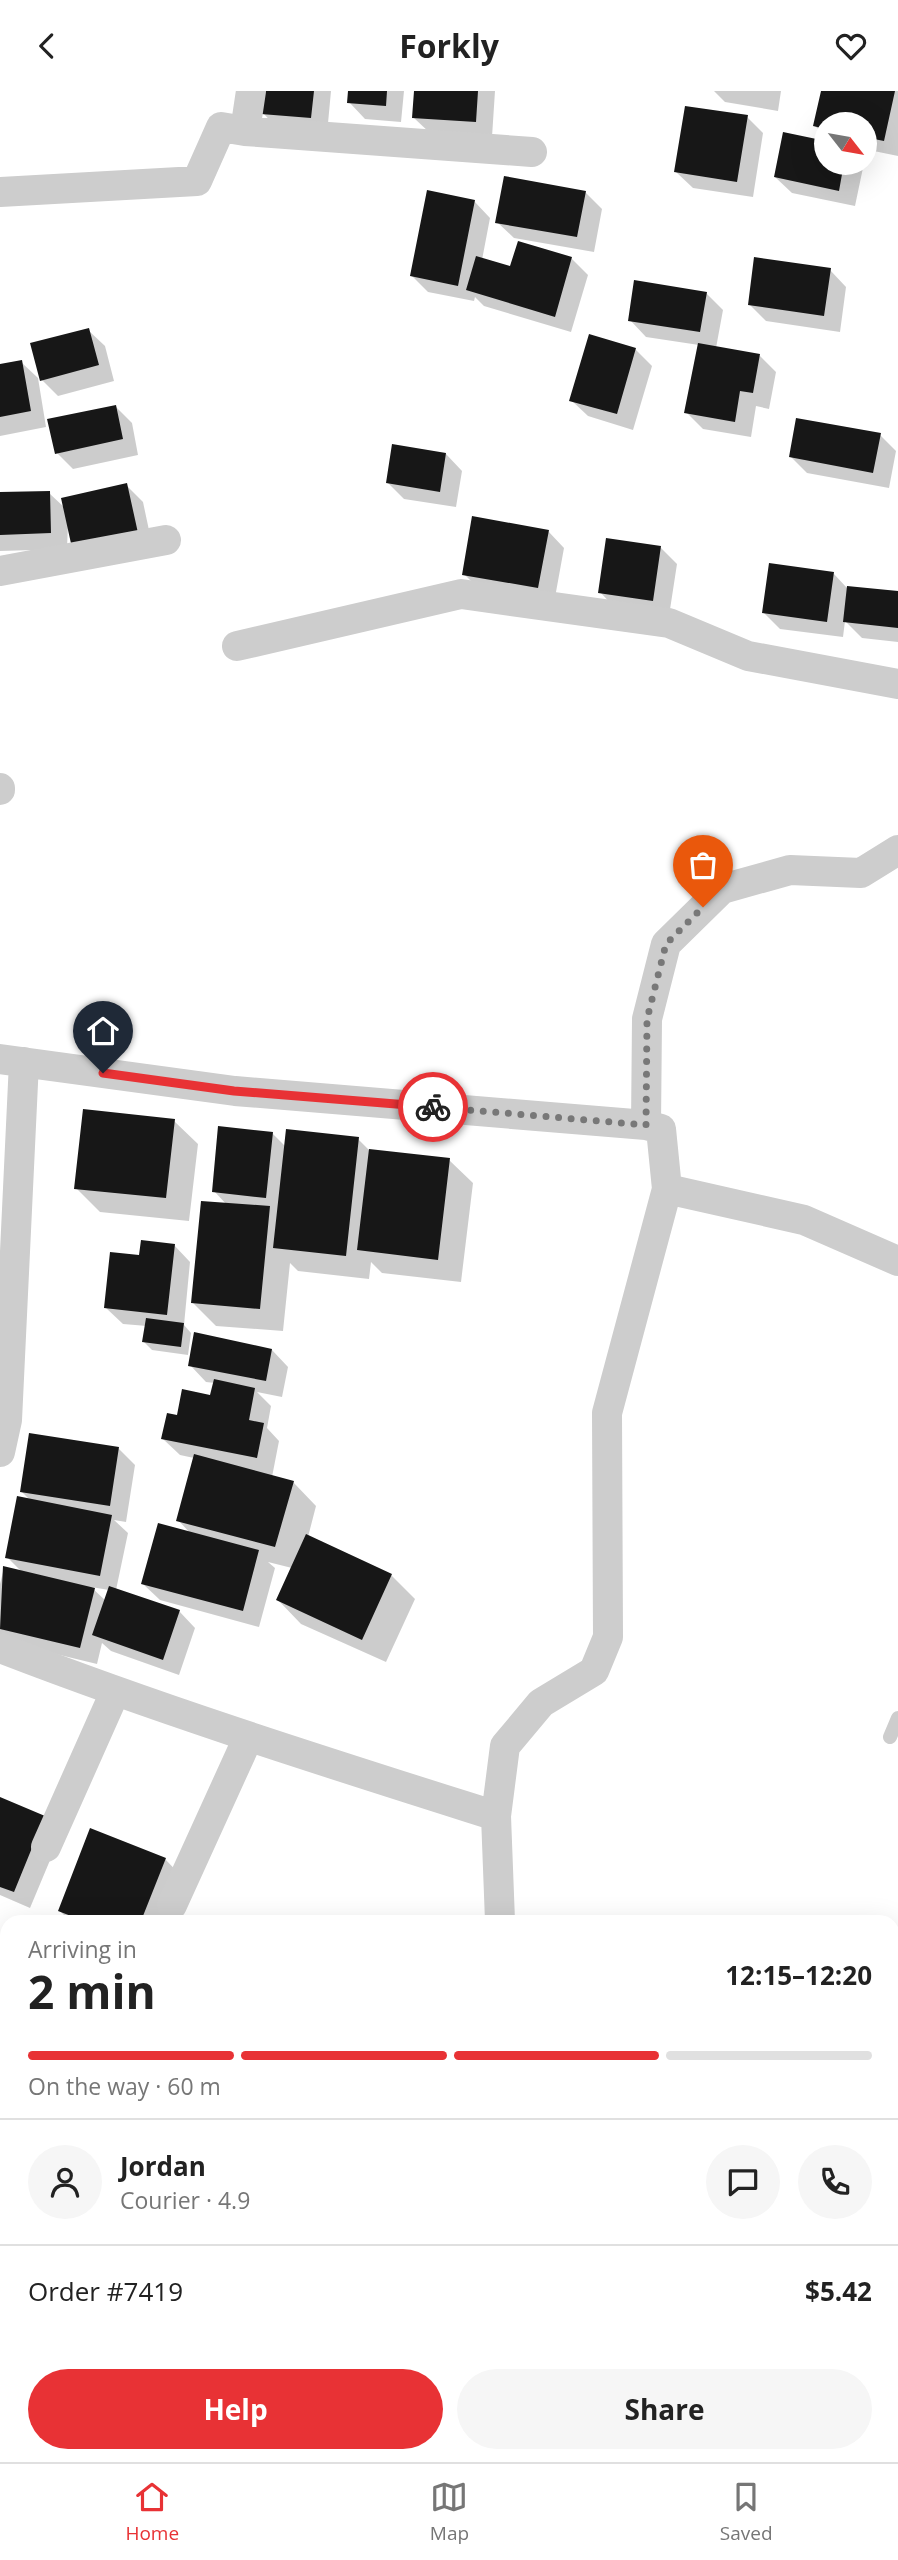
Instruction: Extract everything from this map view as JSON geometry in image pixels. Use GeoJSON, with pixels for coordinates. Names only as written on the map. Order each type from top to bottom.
{"type":"FeatureCollection","features":[{"type":"Feature","properties":{"kind":"street"},"geometry":{"type":"LineString","coordinates":[[245,131],[251,91]]}},
{"type":"Feature","properties":{"kind":"street"},"geometry":{"type":"LineString","coordinates":[[0,192],[197,181],[221,127],[533,152]]}},
{"type":"Feature","properties":{"kind":"street"},"geometry":{"type":"LineString","coordinates":[[0,571],[166,540]]}},
{"type":"Feature","properties":{"kind":"street"},"geometry":{"type":"LineString","coordinates":[[237,646],[461,594],[668,623],[748,656],[898,684]]}},
{"type":"Feature","properties":{"kind":"street"},"geometry":{"type":"LineString","coordinates":[[646,1125],[647,1019],[666,944],[722,889],[790,870],[861,873],[898,850]]}},
{"type":"Feature","properties":{"kind":"street"},"geometry":{"type":"LineString","coordinates":[[0,1452],[7,1420],[12,1060],[234,1091],[646,1125],[661,1129],[667,1189],[607,1413],[608,1637],[594,1671],[541,1703],[505,1746],[496,1816],[500,1915]]}},
{"type":"Feature","properties":{"kind":"street"},"geometry":{"type":"LineString","coordinates":[[667,1189],[804,1220],[898,1261]]}},
{"type":"Feature","properties":{"kind":"street"},"geometry":{"type":"LineString","coordinates":[[0,1648],[115,1692],[248,1738],[496,1816]]}},
{"type":"Feature","properties":{"kind":"street"},"geometry":{"type":"LineString","coordinates":[[46,1847],[115,1692]]}},
{"type":"Feature","properties":{"kind":"street"},"geometry":{"type":"LineString","coordinates":[[172,1905],[248,1738]]}},
{"type":"Feature","properties":{"kind":"lane"},"geometry":{"type":"LineString","coordinates":[[890,1737],[898,1718]]}},
{"type":"Feature","properties":{"kind":"building"},"geometry":{"type":"Polygon","coordinates":[[[263,91],[314,91],[311,118],[261,114],[263,91]]]}},
{"type":"Feature","properties":{"kind":"building"},"geometry":{"type":"Polygon","coordinates":[[[348,91],[387,91],[386,106],[347,103],[348,91]]]}},
{"type":"Feature","properties":{"kind":"building"},"geometry":{"type":"Polygon","coordinates":[[[414,91],[478,91],[476,122],[412,118],[414,91]]]}},
{"type":"Feature","properties":{"kind":"building"},"geometry":{"type":"Polygon","coordinates":[[[821,91],[895,91],[884,141],[877,140],[877,112],[816,112],[821,91]]]}},
{"type":"Feature","properties":{"kind":"building"},"geometry":{"type":"Polygon","coordinates":[[[685,106],[748,115],[737,182],[674,172],[685,106]]]}},
{"type":"Feature","properties":{"kind":"building"},"geometry":{"type":"Polygon","coordinates":[[[783,132],[814,138],[814,175],[842,175],[839,191],[774,177],[783,132]]]}},
{"type":"Feature","properties":{"kind":"building"},"geometry":{"type":"Polygon","coordinates":[[[504,176],[586,191],[577,237],[495,223],[504,176]]]}},
{"type":"Feature","properties":{"kind":"building"},"geometry":{"type":"Polygon","coordinates":[[[427,190],[475,200],[458,286],[410,276],[427,190]]]}},
{"type":"Feature","properties":{"kind":"building"},"geometry":{"type":"Polygon","coordinates":[[[518,241],[572,257],[555,317],[466,290],[476,256],[510,266],[518,241]]]}},
{"type":"Feature","properties":{"kind":"building"},"geometry":{"type":"Polygon","coordinates":[[[754,257],[831,268],[824,316],[748,305],[754,257]]]}},
{"type":"Feature","properties":{"kind":"building"},"geometry":{"type":"Polygon","coordinates":[[[634,280],[707,292],[700,332],[628,321],[634,280]]]}},
{"type":"Feature","properties":{"kind":"building"},"geometry":{"type":"Polygon","coordinates":[[[89,328],[99,365],[40,381],[30,343],[89,328]]]}},
{"type":"Feature","properties":{"kind":"building"},"geometry":{"type":"Polygon","coordinates":[[[589,334],[636,348],[617,414],[569,401],[589,334]]]}},
{"type":"Feature","properties":{"kind":"building"},"geometry":{"type":"Polygon","coordinates":[[[698,343],[760,354],[753,393],[740,391],[735,422],[684,413],[698,343]]]}},
{"type":"Feature","properties":{"kind":"building"},"geometry":{"type":"Polygon","coordinates":[[[22,360],[31,411],[0,417],[0,364],[22,360]]]}},
{"type":"Feature","properties":{"kind":"building"},"geometry":{"type":"Polygon","coordinates":[[[116,405],[123,439],[55,454],[47,419],[116,405]]]}},
{"type":"Feature","properties":{"kind":"building"},"geometry":{"type":"Polygon","coordinates":[[[796,418],[881,433],[873,473],[789,457],[796,418]]]}},
{"type":"Feature","properties":{"kind":"building"},"geometry":{"type":"Polygon","coordinates":[[[392,444],[446,453],[440,492],[386,483],[392,444]]]}},
{"type":"Feature","properties":{"kind":"building"},"geometry":{"type":"Polygon","coordinates":[[[127,483],[138,533],[72,548],[61,498],[127,483]]]}},
{"type":"Feature","properties":{"kind":"building"},"geometry":{"type":"Polygon","coordinates":[[[50,491],[51,533],[0,535],[0,492],[50,491]]]}},
{"type":"Feature","properties":{"kind":"building"},"geometry":{"type":"Polygon","coordinates":[[[472,516],[549,530],[538,588],[462,575],[472,516]]]}},
{"type":"Feature","properties":{"kind":"building"},"geometry":{"type":"Polygon","coordinates":[[[606,538],[661,546],[653,601],[598,593],[606,538]]]}},
{"type":"Feature","properties":{"kind":"building"},"geometry":{"type":"Polygon","coordinates":[[[769,563],[834,572],[827,622],[762,613],[769,563]]]}},
{"type":"Feature","properties":{"kind":"building"},"geometry":{"type":"Polygon","coordinates":[[[847,586],[898,591],[898,628],[843,622],[847,586]]]}},
{"type":"Feature","properties":{"kind":"building"},"geometry":{"type":"Polygon","coordinates":[[[83,1109],[175,1119],[166,1198],[74,1189],[83,1109]]]}},
{"type":"Feature","properties":{"kind":"building"},"geometry":{"type":"Polygon","coordinates":[[[218,1126],[273,1132],[266,1198],[212,1192],[218,1126]]]}},
{"type":"Feature","properties":{"kind":"building"},"geometry":{"type":"Polygon","coordinates":[[[286,1129],[359,1137],[346,1256],[273,1248],[286,1129]]]}},
{"type":"Feature","properties":{"kind":"building"},"geometry":{"type":"Polygon","coordinates":[[[369,1149],[450,1158],[438,1260],[357,1250],[369,1149]]]}},
{"type":"Feature","properties":{"kind":"building"},"geometry":{"type":"Polygon","coordinates":[[[201,1201],[270,1206],[260,1309],[191,1303],[201,1201]]]}},
{"type":"Feature","properties":{"kind":"building"},"geometry":{"type":"Polygon","coordinates":[[[141,1240],[175,1244],[167,1315],[104,1308],[110,1252],[139,1255],[141,1240]]]}},
{"type":"Feature","properties":{"kind":"building"},"geometry":{"type":"Polygon","coordinates":[[[146,1318],[184,1323],[181,1347],[142,1342],[146,1318]]]}},
{"type":"Feature","properties":{"kind":"building"},"geometry":{"type":"Polygon","coordinates":[[[194,1332],[272,1349],[266,1381],[188,1366],[194,1332]]]}},
{"type":"Feature","properties":{"kind":"building"},"geometry":{"type":"Polygon","coordinates":[[[214,1379],[255,1388],[249,1420],[264,1423],[257,1458],[161,1439],[167,1413],[177,1415],[182,1389],[210,1395],[214,1379]]]}},
{"type":"Feature","properties":{"kind":"building"},"geometry":{"type":"Polygon","coordinates":[[[29,1433],[119,1447],[110,1506],[20,1492],[29,1433]]]}},
{"type":"Feature","properties":{"kind":"building"},"geometry":{"type":"Polygon","coordinates":[[[194,1454],[294,1481],[275,1547],[176,1521],[194,1454]]]}},
{"type":"Feature","properties":{"kind":"building"},"geometry":{"type":"Polygon","coordinates":[[[17,1496],[112,1515],[100,1576],[5,1558],[17,1496]]]}},
{"type":"Feature","properties":{"kind":"building"},"geometry":{"type":"Polygon","coordinates":[[[158,1523],[259,1550],[243,1611],[141,1584],[158,1523]]]}},
{"type":"Feature","properties":{"kind":"building"},"geometry":{"type":"Polygon","coordinates":[[[306,1534],[392,1574],[362,1640],[276,1600],[306,1534]]]}},
{"type":"Feature","properties":{"kind":"building"},"geometry":{"type":"Polygon","coordinates":[[[3,1566],[95,1588],[80,1648],[0,1629],[3,1566]]]}},
{"type":"Feature","properties":{"kind":"building"},"geometry":{"type":"Polygon","coordinates":[[[109,1586],[180,1610],[163,1660],[92,1635],[109,1586]]]}},
{"type":"Feature","properties":{"kind":"building"},"geometry":{"type":"Polygon","coordinates":[[[0,1797],[45,1816],[14,1892],[0,1887],[0,1797]]]}},
{"type":"Feature","properties":{"kind":"building"},"geometry":{"type":"Polygon","coordinates":[[[90,1828],[166,1858],[143,1915],[68,1915],[58,1911],[90,1828]]]}},
{"type":"Feature","properties":{"kind":"way so far"},"geometry":{"type":"LineString","coordinates":[[433,1107],[646,1125],[647,1019],[666,944],[703,907]]}},
{"type":"Feature","properties":{"kind":"route"},"geometry":{"type":"LineString","coordinates":[[103,1073],[234,1091],[433,1107]]}}]}
